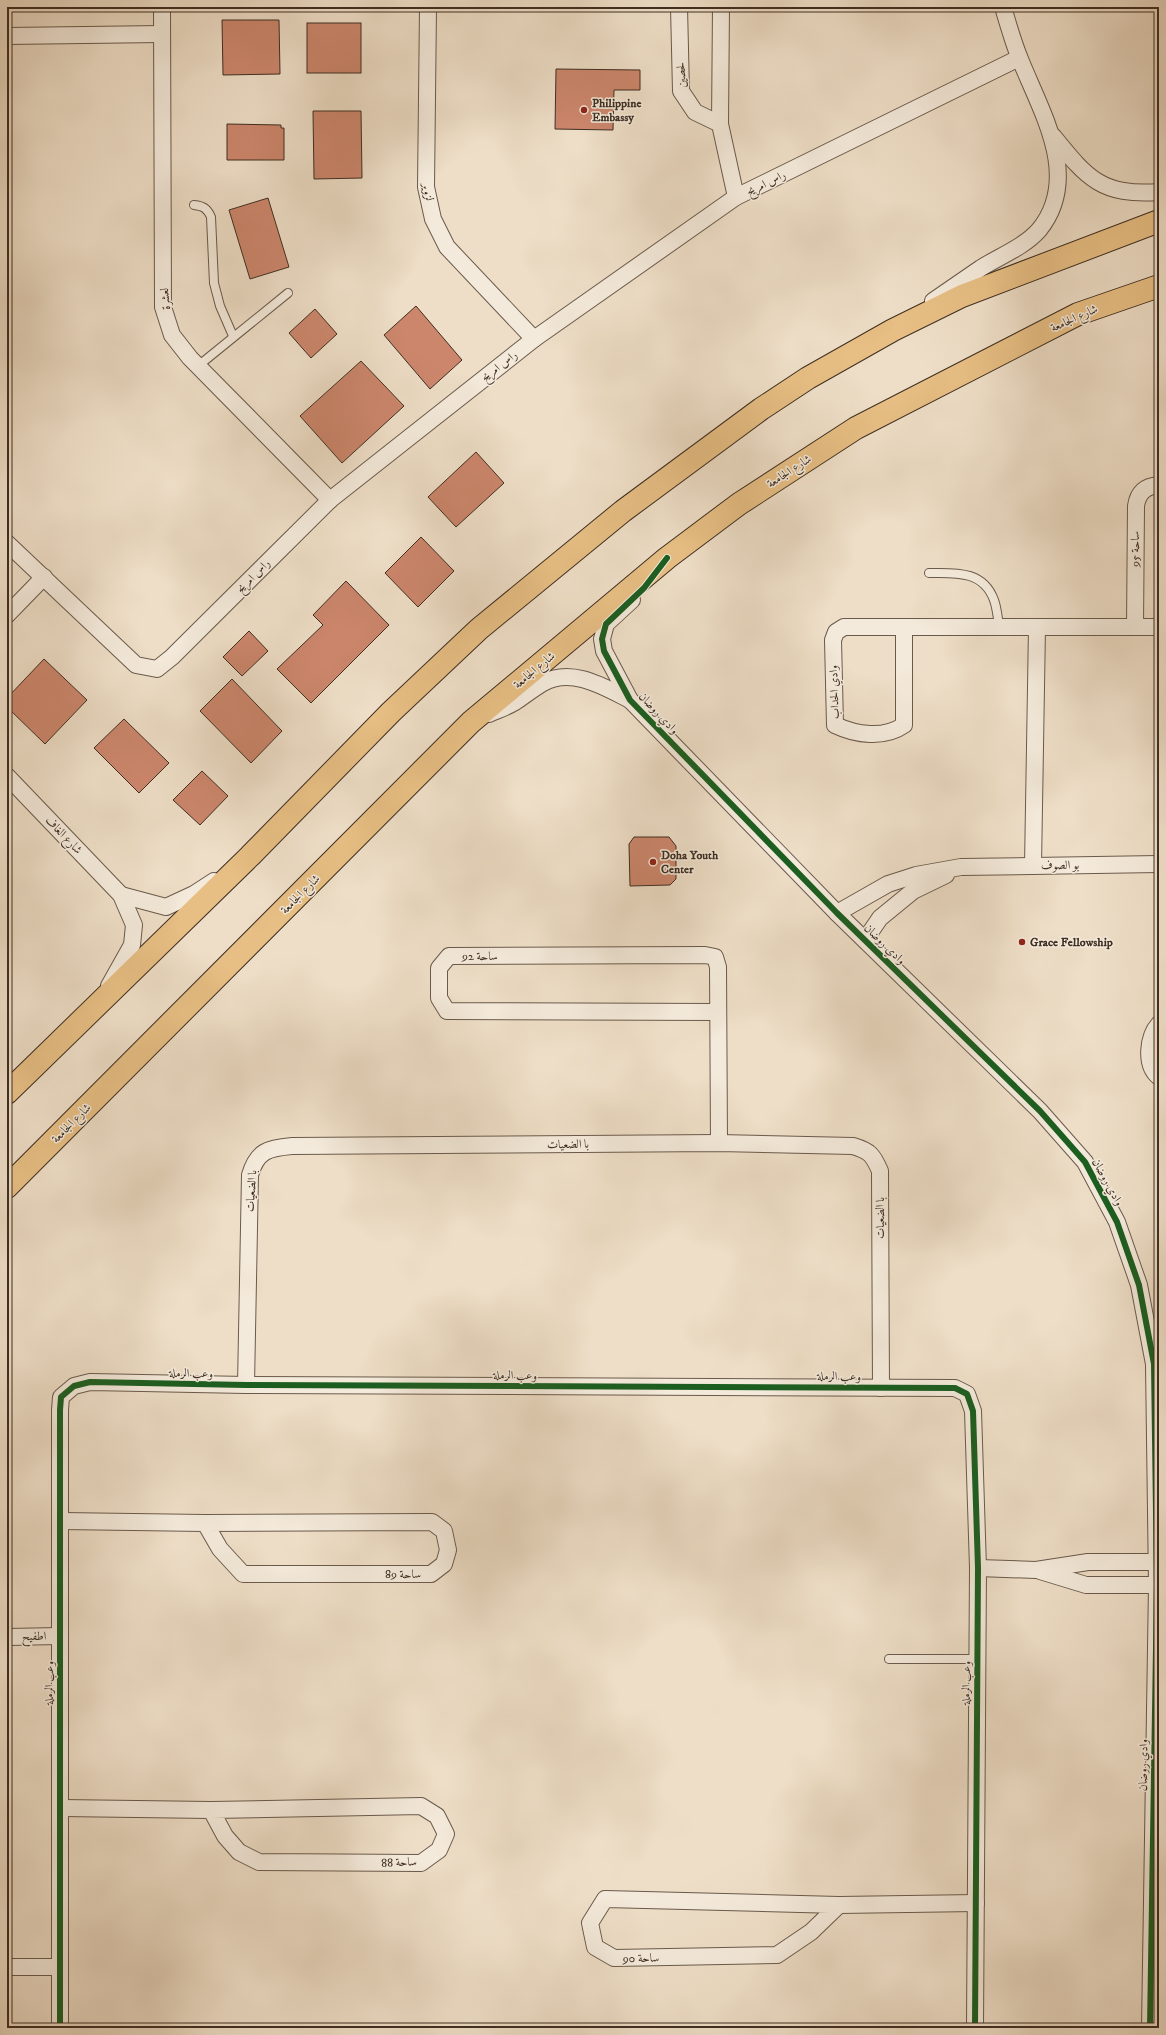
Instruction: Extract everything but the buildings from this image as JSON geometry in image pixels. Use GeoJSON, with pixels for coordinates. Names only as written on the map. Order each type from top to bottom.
{"type":"FeatureCollection","features":[{"type":"Feature","properties":{"kind":"main road"},"geometry":{"type":"LineString","coordinates":[[7,1093],[250,856],[391,712],[468,640],[623,511],[761,409],[808,378],[917,318],[962,296],[1159,220]]}},
{"type":"Feature","properties":{"kind":"main road","name":"شارع الجامعة"},"geometry":{"type":"LineString","coordinates":[[7,1187],[471,722],[667,558],[739,504],[856,428],[1078,314],[1159,286]]}},
{"type":"Feature","properties":{"kind":"street","name":"لعشرة"},"geometry":{"type":"LineString","coordinates":[[162,7],[164,307],[172,335],[198,366],[330,500]]}},
{"type":"Feature","properties":{"kind":"street","name":"لزوير"},"geometry":{"type":"LineString","coordinates":[[428,7],[426,187],[433,219],[447,247],[534,339]]}},
{"type":"Feature","properties":{"kind":"street","name":"لحصين"},"geometry":{"type":"LineString","coordinates":[[679,7],[681,91],[695,112],[720,124]]}},
{"type":"Feature","properties":{"kind":"street"},"geometry":{"type":"LineString","coordinates":[[721,7],[720,124],[736,197]]}},
{"type":"Feature","properties":{"kind":"street"},"geometry":{"type":"LineString","coordinates":[[917,318],[925,308],[981,268],[1027,241],[1039,230],[1049,212],[1057,189],[1058,169],[1052,135],[1019,58],[1003,7]]}},
{"type":"Feature","properties":{"kind":"street"},"geometry":{"type":"LineString","coordinates":[[7,36],[162,34]]}},
{"type":"Feature","properties":{"kind":"street","name":"راس امريح"},"geometry":{"type":"LineString","coordinates":[[7,543],[136,665],[157,669],[172,657],[330,500],[534,339],[736,197],[1019,58]]}},
{"type":"Feature","properties":{"kind":"street"},"geometry":{"type":"LineString","coordinates":[[1052,135],[1076,165],[1108,188],[1125,192],[1159,192]]}},
{"type":"Feature","properties":{"kind":"street","name":"ساحة 95"},"geometry":{"type":"LineString","coordinates":[[1135,627],[1137,498],[1142,491],[1149,487],[1159,485]]}},
{"type":"Feature","properties":{"kind":"street","name":"وادي روضان"},"geometry":{"type":"LineString","coordinates":[[667,558],[644,588],[606,624],[602,639],[604,651],[630,700],[837,913],[1040,1111],[1085,1162],[1118,1222],[1139,1285],[1154,1364],[1157,1585],[1150,2028]]}},
{"type":"Feature","properties":{"kind":"street"},"geometry":{"type":"LineString","coordinates":[[7,615],[44,577]]}},
{"type":"Feature","properties":{"kind":"street","name":"وادي الحداب"},"geometry":{"type":"LineString","coordinates":[[904,627],[904,725],[893,731],[870,734],[857,733],[835,725],[833,640],[836,632],[844,627],[904,627],[999,627],[1037,627],[1135,627],[1159,627]]}},
{"type":"Feature","properties":{"kind":"street"},"geometry":{"type":"LineString","coordinates":[[1033,866],[1037,627]]}},
{"type":"Feature","properties":{"kind":"street","name":"وادي روضان"},"geometry":{"type":"LineString","coordinates":[[471,722],[514,702],[544,683],[558,678],[586,679],[630,700]]}},
{"type":"Feature","properties":{"kind":"street","name":"شارع الغاف"},"geometry":{"type":"LineString","coordinates":[[7,776],[121,895],[134,925],[132,945],[101,1002]]}},
{"type":"Feature","properties":{"kind":"street"},"geometry":{"type":"LineString","coordinates":[[121,895],[166,907],[194,894],[250,856]]}},
{"type":"Feature","properties":{"kind":"street","name":"بو الصوف"},"geometry":{"type":"LineString","coordinates":[[837,913],[888,884],[916,875],[961,867],[1159,864]]}},
{"type":"Feature","properties":{"kind":"street","name":"بو الصوف"},"geometry":{"type":"LineString","coordinates":[[865,940],[880,918],[913,891],[961,867]]}},
{"type":"Feature","properties":{"kind":"street","name":"ساحة 92"},"geometry":{"type":"LineString","coordinates":[[718,1012],[447,1011],[439,998],[439,968],[450,956],[705,955],[715,957],[718,967],[719,1143]]}},
{"type":"Feature","properties":{"kind":"street"},"geometry":{"type":"LineString","coordinates":[[1159,1024],[1154,1030],[1149,1051],[1151,1064],[1159,1077]]}},
{"type":"Feature","properties":{"kind":"street","name":"با الضعيات"},"geometry":{"type":"LineString","coordinates":[[246,1385],[250,1175],[254,1161],[265,1152],[277,1148],[292,1146],[719,1143],[853,1146],[866,1150],[874,1157],[880,1171],[881,1388]]}},
{"type":"Feature","properties":{"kind":"street","name":"وعب الرملة"},"geometry":{"type":"LineString","coordinates":[[60,2028],[60,1410],[61,1397],[74,1386],[90,1382],[246,1385],[955,1388],[967,1394],[974,1411],[978,1568],[976,2028]]}},
{"type":"Feature","properties":{"kind":"street","name":"ساحة 89"},"geometry":{"type":"LineString","coordinates":[[61,1521],[205,1524],[432,1522],[444,1531],[448,1550],[444,1564],[431,1574],[243,1574],[220,1549],[205,1524]]}},
{"type":"Feature","properties":{"kind":"street"},"geometry":{"type":"LineString","coordinates":[[978,1568],[1036,1570],[1088,1562],[1156,1562]]}},
{"type":"Feature","properties":{"kind":"street"},"geometry":{"type":"LineString","coordinates":[[1036,1570],[1086,1585],[1157,1585]]}},
{"type":"Feature","properties":{"kind":"street","name":"اطفيح"},"geometry":{"type":"LineString","coordinates":[[7,1637],[60,1636]]}},
{"type":"Feature","properties":{"kind":"street","name":"ساحة 88"},"geometry":{"type":"LineString","coordinates":[[61,1808],[211,1810],[421,1806],[437,1816],[446,1834],[439,1850],[420,1863],[259,1862],[238,1852],[225,1836],[211,1810]]}},
{"type":"Feature","properties":{"kind":"street","name":"ساحة 90"},"geometry":{"type":"LineString","coordinates":[[839,1905],[811,1932],[777,1955],[614,1958],[595,1947],[590,1923],[605,1899],[839,1905],[976,1903]]}},
{"type":"Feature","properties":{"kind":"street"},"geometry":{"type":"LineString","coordinates":[[7,1967],[60,1967]]}},
{"type":"Feature","properties":{"kind":"lane"},"geometry":{"type":"LineString","coordinates":[[194,205],[201,206],[208,210],[211,217],[214,283],[220,306],[233,336]]}},
{"type":"Feature","properties":{"kind":"lane"},"geometry":{"type":"LineString","coordinates":[[198,366],[233,336],[288,293]]}},
{"type":"Feature","properties":{"kind":"lane"},"geometry":{"type":"LineString","coordinates":[[929,573],[965,574],[984,583],[994,600],[999,627]]}},
{"type":"Feature","properties":{"kind":"lane"},"geometry":{"type":"LineString","coordinates":[[889,1659],[977,1659]]}},
{"type":"Feature","properties":{"kind":"cycle path"},"geometry":{"type":"LineString","coordinates":[[667,558],[644,588],[606,624],[602,639],[604,651],[630,700],[837,913],[1040,1111],[1085,1162],[1117,1222],[1139,1285],[1154,1364],[1157,1585],[1150,2028]]}},
{"type":"Feature","properties":{"kind":"cycle path"},"geometry":{"type":"LineString","coordinates":[[60,2028],[60,1410],[61,1397],[74,1386],[90,1382],[246,1385],[955,1388],[967,1394],[973,1411],[978,1568],[975,2028]]}},
{"type":"Feature","properties":{"kind":"place","name":"Philippine Embassy"},"geometry":{"type":"Point","coordinates":[584,110]}},
{"type":"Feature","properties":{"kind":"place","name":"Doha Youth Center"},"geometry":{"type":"Point","coordinates":[653,862]}},
{"type":"Feature","properties":{"kind":"place","name":"Grace Fellowship"},"geometry":{"type":"Point","coordinates":[1022,942]}}]}
